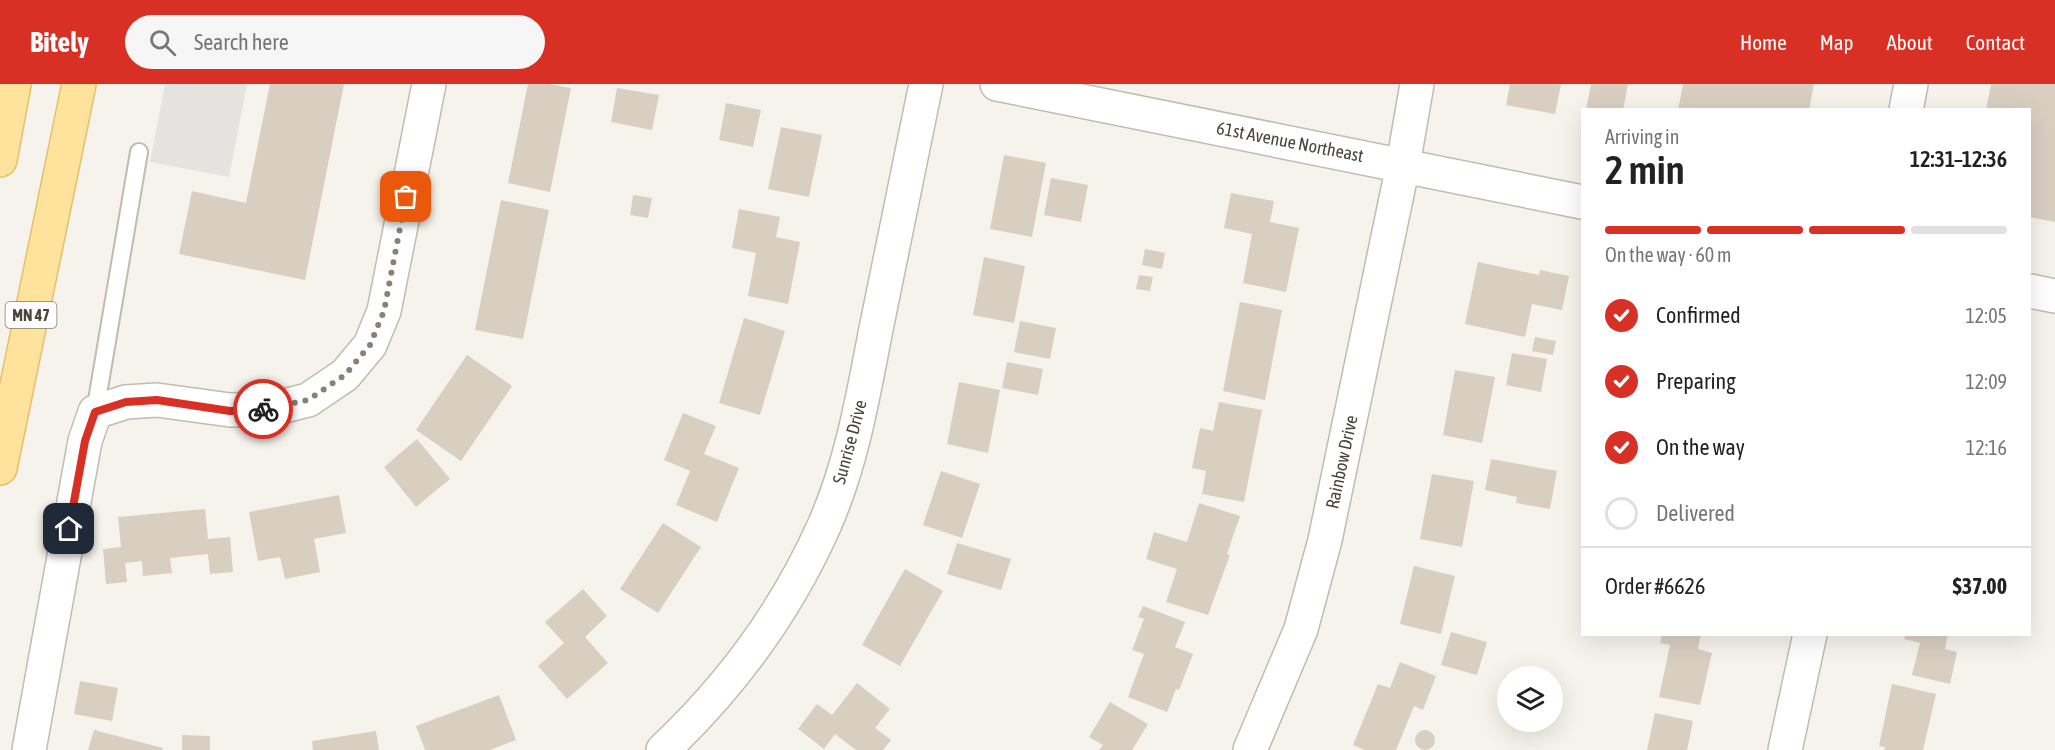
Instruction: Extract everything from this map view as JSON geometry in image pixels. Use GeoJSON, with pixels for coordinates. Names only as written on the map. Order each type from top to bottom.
{"type":"FeatureCollection","features":[{"type":"Feature","properties":{"kind":"main road"},"geometry":{"type":"LineString","coordinates":[[0,160],[14,84]]}},
{"type":"Feature","properties":{"kind":"main road","name":"MN 47"},"geometry":{"type":"LineString","coordinates":[[0,468],[79,84]]}},
{"type":"Feature","properties":{"kind":"street"},"geometry":{"type":"LineString","coordinates":[[29,750],[85,441],[95,412],[126,402],[157,400],[230,411],[272,409],[308,400],[345,375],[370,345],[384,311],[429,84]]}},
{"type":"Feature","properties":{"kind":"street","name":"Sunrise Drive"},"geometry":{"type":"LineString","coordinates":[[663,750],[683,732],[738,670],[788,597],[824,525],[852,449],[926,84]]}},
{"type":"Feature","properties":{"kind":"street","name":"61st Avenue Northeast"},"geometry":{"type":"LineString","coordinates":[[997,84],[1581,202]]}},
{"type":"Feature","properties":{"kind":"street","name":"Rainbow Drive"},"geometry":{"type":"LineString","coordinates":[[1250,750],[1300,629],[1325,540],[1403,165],[1417,84]]}},
{"type":"Feature","properties":{"kind":"street"},"geometry":{"type":"LineString","coordinates":[[1906,108],[1911,84]]}},
{"type":"Feature","properties":{"kind":"street"},"geometry":{"type":"LineString","coordinates":[[2031,291],[2055,296]]}},
{"type":"Feature","properties":{"kind":"street"},"geometry":{"type":"LineString","coordinates":[[1785,750],[1810,636]]}},
{"type":"Feature","properties":{"kind":"lane"},"geometry":{"type":"LineString","coordinates":[[95,412],[139,152]]}},
{"type":"Feature","properties":{"kind":"shaded area"},"geometry":{"type":"Polygon","coordinates":[[[165,84],[247,84],[229,177],[150,162],[165,84]]]}},
{"type":"Feature","properties":{"kind":"building"},"geometry":{"type":"Polygon","coordinates":[[[270,84],[344,84],[305,280],[179,254],[192,191],[246,203],[270,84]]]}},
{"type":"Feature","properties":{"kind":"building"},"geometry":{"type":"Polygon","coordinates":[[[528,84],[549,84],[571,88],[550,192],[508,183],[528,84]]]}},
{"type":"Feature","properties":{"kind":"building"},"geometry":{"type":"Polygon","coordinates":[[[1510,84],[1561,84],[1555,114],[1506,105],[1510,84]]]}},
{"type":"Feature","properties":{"kind":"building"},"geometry":{"type":"Polygon","coordinates":[[[1591,84],[1628,84],[1623,108],[1586,108],[1591,84]]]}},
{"type":"Feature","properties":{"kind":"building"},"geometry":{"type":"Polygon","coordinates":[[[1683,84],[1814,84],[1809,108],[1678,108],[1683,84]]]}},
{"type":"Feature","properties":{"kind":"building"},"geometry":{"type":"Polygon","coordinates":[[[1991,84],[2055,84],[2055,222],[2031,217],[2031,108],[1986,108],[1991,84]]]}},
{"type":"Feature","properties":{"kind":"building"},"geometry":{"type":"Polygon","coordinates":[[[617,88],[659,95],[652,130],[611,122],[617,88]]]}},
{"type":"Feature","properties":{"kind":"building"},"geometry":{"type":"Polygon","coordinates":[[[726,103],[761,110],[753,147],[719,140],[726,103]]]}},
{"type":"Feature","properties":{"kind":"building"},"geometry":{"type":"Polygon","coordinates":[[[781,127],[822,135],[809,197],[768,189],[781,127]]]}},
{"type":"Feature","properties":{"kind":"building"},"geometry":{"type":"Polygon","coordinates":[[[1004,155],[1046,163],[1032,237],[990,229],[1004,155]]]}},
{"type":"Feature","properties":{"kind":"building"},"geometry":{"type":"Polygon","coordinates":[[[1051,178],[1088,185],[1081,222],[1044,215],[1051,178]]]}},
{"type":"Feature","properties":{"kind":"building"},"geometry":{"type":"Polygon","coordinates":[[[1231,193],[1274,201],[1270,222],[1299,228],[1286,292],[1243,283],[1252,234],[1224,228],[1231,193]]]}},
{"type":"Feature","properties":{"kind":"building"},"geometry":{"type":"Polygon","coordinates":[[[633,195],[652,198],[648,218],[630,215],[633,195]]]}},
{"type":"Feature","properties":{"kind":"building"},"geometry":{"type":"Polygon","coordinates":[[[501,200],[549,210],[523,339],[475,330],[501,200]]]}},
{"type":"Feature","properties":{"kind":"building"},"geometry":{"type":"Polygon","coordinates":[[[739,209],[780,217],[776,237],[800,242],[788,304],[748,296],[756,253],[732,248],[739,209]]]}},
{"type":"Feature","properties":{"kind":"building"},"geometry":{"type":"Polygon","coordinates":[[[1145,249],[1165,253],[1162,269],[1142,265],[1145,249]]]}},
{"type":"Feature","properties":{"kind":"building"},"geometry":{"type":"Polygon","coordinates":[[[984,257],[1025,266],[1014,323],[973,315],[984,257]]]}},
{"type":"Feature","properties":{"kind":"building"},"geometry":{"type":"Polygon","coordinates":[[[1478,262],[1539,275],[1540,270],[1569,276],[1562,310],[1532,304],[1525,337],[1465,324],[1478,262]]]}},
{"type":"Feature","properties":{"kind":"building"},"geometry":{"type":"Polygon","coordinates":[[[1139,275],[1153,277],[1150,291],[1136,289],[1139,275]]]}},
{"type":"Feature","properties":{"kind":"building"},"geometry":{"type":"Polygon","coordinates":[[[1240,302],[1282,310],[1265,400],[1223,391],[1240,302]]]}},
{"type":"Feature","properties":{"kind":"building"},"geometry":{"type":"Polygon","coordinates":[[[744,318],[785,331],[760,415],[719,403],[744,318]]]}},
{"type":"Feature","properties":{"kind":"building"},"geometry":{"type":"Polygon","coordinates":[[[1020,321],[1056,328],[1050,359],[1014,352],[1020,321]]]}},
{"type":"Feature","properties":{"kind":"building"},"geometry":{"type":"Polygon","coordinates":[[[1535,337],[1556,341],[1553,355],[1532,351],[1535,337]]]}},
{"type":"Feature","properties":{"kind":"building"},"geometry":{"type":"Polygon","coordinates":[[[1512,353],[1547,359],[1541,392],[1506,385],[1512,353]]]}},
{"type":"Feature","properties":{"kind":"building"},"geometry":{"type":"Polygon","coordinates":[[[467,355],[512,386],[461,461],[416,430],[467,355]]]}},
{"type":"Feature","properties":{"kind":"building"},"geometry":{"type":"Polygon","coordinates":[[[1007,362],[1043,369],[1038,395],[1002,388],[1007,362]]]}},
{"type":"Feature","properties":{"kind":"building"},"geometry":{"type":"Polygon","coordinates":[[[1455,370],[1495,377],[1482,443],[1443,435],[1455,370]]]}},
{"type":"Feature","properties":{"kind":"building"},"geometry":{"type":"Polygon","coordinates":[[[959,382],[1000,390],[988,453],[947,444],[959,382]]]}},
{"type":"Feature","properties":{"kind":"building"},"geometry":{"type":"Polygon","coordinates":[[[1219,402],[1262,410],[1244,502],[1202,494],[1206,471],[1192,468],[1200,428],[1213,431],[1219,402]]]}},
{"type":"Feature","properties":{"kind":"building"},"geometry":{"type":"Polygon","coordinates":[[[683,413],[716,426],[704,454],[739,468],[717,522],[676,505],[690,471],[664,460],[683,413]]]}},
{"type":"Feature","properties":{"kind":"building"},"geometry":{"type":"Polygon","coordinates":[[[417,439],[450,479],[416,507],[384,467],[417,439]]]}},
{"type":"Feature","properties":{"kind":"building"},"geometry":{"type":"Polygon","coordinates":[[[1491,459],[1557,471],[1550,509],[1516,503],[1517,497],[1485,490],[1491,459]]]}},
{"type":"Feature","properties":{"kind":"building"},"geometry":{"type":"Polygon","coordinates":[[[941,471],[980,484],[962,538],[923,525],[941,471]]]}},
{"type":"Feature","properties":{"kind":"building"},"geometry":{"type":"Polygon","coordinates":[[[1432,474],[1474,481],[1462,547],[1420,539],[1432,474]]]}},
{"type":"Feature","properties":{"kind":"building"},"geometry":{"type":"Polygon","coordinates":[[[339,495],[346,533],[314,539],[320,572],[285,579],[280,557],[258,561],[249,512],[339,495]]]}},
{"type":"Feature","properties":{"kind":"building"},"geometry":{"type":"Polygon","coordinates":[[[1199,503],[1240,516],[1227,554],[1230,555],[1208,615],[1166,602],[1177,569],[1146,559],[1154,532],[1187,542],[1199,503]]]}},
{"type":"Feature","properties":{"kind":"building"},"geometry":{"type":"Polygon","coordinates":[[[205,509],[208,539],[230,537],[233,572],[210,574],[208,554],[170,558],[172,573],[143,576],[142,561],[125,563],[127,582],[106,584],[103,549],[121,547],[118,517],[205,509]]]}},
{"type":"Feature","properties":{"kind":"building"},"geometry":{"type":"Polygon","coordinates":[[[663,523],[701,547],[658,613],[620,589],[663,523]]]}},
{"type":"Feature","properties":{"kind":"building"},"geometry":{"type":"Polygon","coordinates":[[[957,543],[1011,559],[1001,590],[947,574],[957,543]]]}},
{"type":"Feature","properties":{"kind":"building"},"geometry":{"type":"Polygon","coordinates":[[[1414,566],[1455,576],[1441,634],[1400,624],[1414,566]]]}},
{"type":"Feature","properties":{"kind":"building"},"geometry":{"type":"Polygon","coordinates":[[[905,569],[943,591],[900,666],[862,645],[905,569]]]}},
{"type":"Feature","properties":{"kind":"building"},"geometry":{"type":"Polygon","coordinates":[[[583,589],[607,616],[585,637],[608,663],[567,699],[538,666],[564,643],[545,622],[583,589]]]}},
{"type":"Feature","properties":{"kind":"building"},"geometry":{"type":"Polygon","coordinates":[[[1143,606],[1185,622],[1175,647],[1193,654],[1179,690],[1176,689],[1167,712],[1128,697],[1144,654],[1132,650],[1144,619],[1138,617],[1143,606]]]}},
{"type":"Feature","properties":{"kind":"building"},"geometry":{"type":"Polygon","coordinates":[[[1451,632],[1487,642],[1477,675],[1441,665],[1451,632]]]}},
{"type":"Feature","properties":{"kind":"building"},"geometry":{"type":"Polygon","coordinates":[[[1662,636],[1701,636],[1698,649],[1712,653],[1700,705],[1659,697],[1670,645],[1660,643],[1662,636]]]}},
{"type":"Feature","properties":{"kind":"building"},"geometry":{"type":"Polygon","coordinates":[[[1905,636],[1948,636],[1945,649],[1957,652],[1950,684],[1912,675],[1920,643],[1904,639],[1905,636]]]}},
{"type":"Feature","properties":{"kind":"building"},"geometry":{"type":"Polygon","coordinates":[[[1400,662],[1436,676],[1423,710],[1414,706],[1396,750],[1365,750],[1353,745],[1378,684],[1390,688],[1400,662]]]}},
{"type":"Feature","properties":{"kind":"building"},"geometry":{"type":"Polygon","coordinates":[[[80,681],[118,688],[112,721],[74,714],[80,681]]]}},
{"type":"Feature","properties":{"kind":"building"},"geometry":{"type":"Polygon","coordinates":[[[857,683],[890,709],[875,728],[891,740],[883,750],[856,750],[835,734],[824,749],[798,729],[817,704],[832,715],[857,683]]]}},
{"type":"Feature","properties":{"kind":"building"},"geometry":{"type":"Polygon","coordinates":[[[1892,684],[1936,694],[1923,750],[1884,750],[1885,747],[1879,746],[1892,684]]]}},
{"type":"Feature","properties":{"kind":"building"},"geometry":{"type":"Polygon","coordinates":[[[499,695],[516,740],[490,750],[425,750],[416,726],[499,695]]]}},
{"type":"Feature","properties":{"kind":"building"},"geometry":{"type":"Polygon","coordinates":[[[1110,702],[1148,724],[1132,750],[1099,750],[1103,745],[1089,737],[1110,702]]]}},
{"type":"Feature","properties":{"kind":"building"},"geometry":{"type":"Polygon","coordinates":[[[1655,713],[1693,721],[1687,750],[1647,750],[1655,713]]]}},
{"type":"Feature","properties":{"kind":"building"},"geometry":{"type":"Polygon","coordinates":[[[94,730],[163,748],[162,750],[88,750],[94,730]]]}},
{"type":"Feature","properties":{"kind":"building"},"geometry":{"type":"Polygon","coordinates":[[[1425,730],[1432,733],[1435,740],[1432,747],[1425,750],[1418,747],[1415,740],[1418,733],[1425,730]]]}},
{"type":"Feature","properties":{"kind":"building"},"geometry":{"type":"Polygon","coordinates":[[[376,731],[379,750],[313,750],[312,741],[376,731]]]}},
{"type":"Feature","properties":{"kind":"building"},"geometry":{"type":"Polygon","coordinates":[[[182,735],[210,736],[210,750],[182,750],[182,735]]]}},
{"type":"Feature","properties":{"kind":"way so far"},"geometry":{"type":"LineString","coordinates":[[263,409],[308,400],[345,375],[370,345],[384,311],[406,197]]}},
{"type":"Feature","properties":{"kind":"route"},"geometry":{"type":"LineString","coordinates":[[69,529],[85,441],[95,412],[126,402],[157,400],[230,411],[263,409]]}}]}
